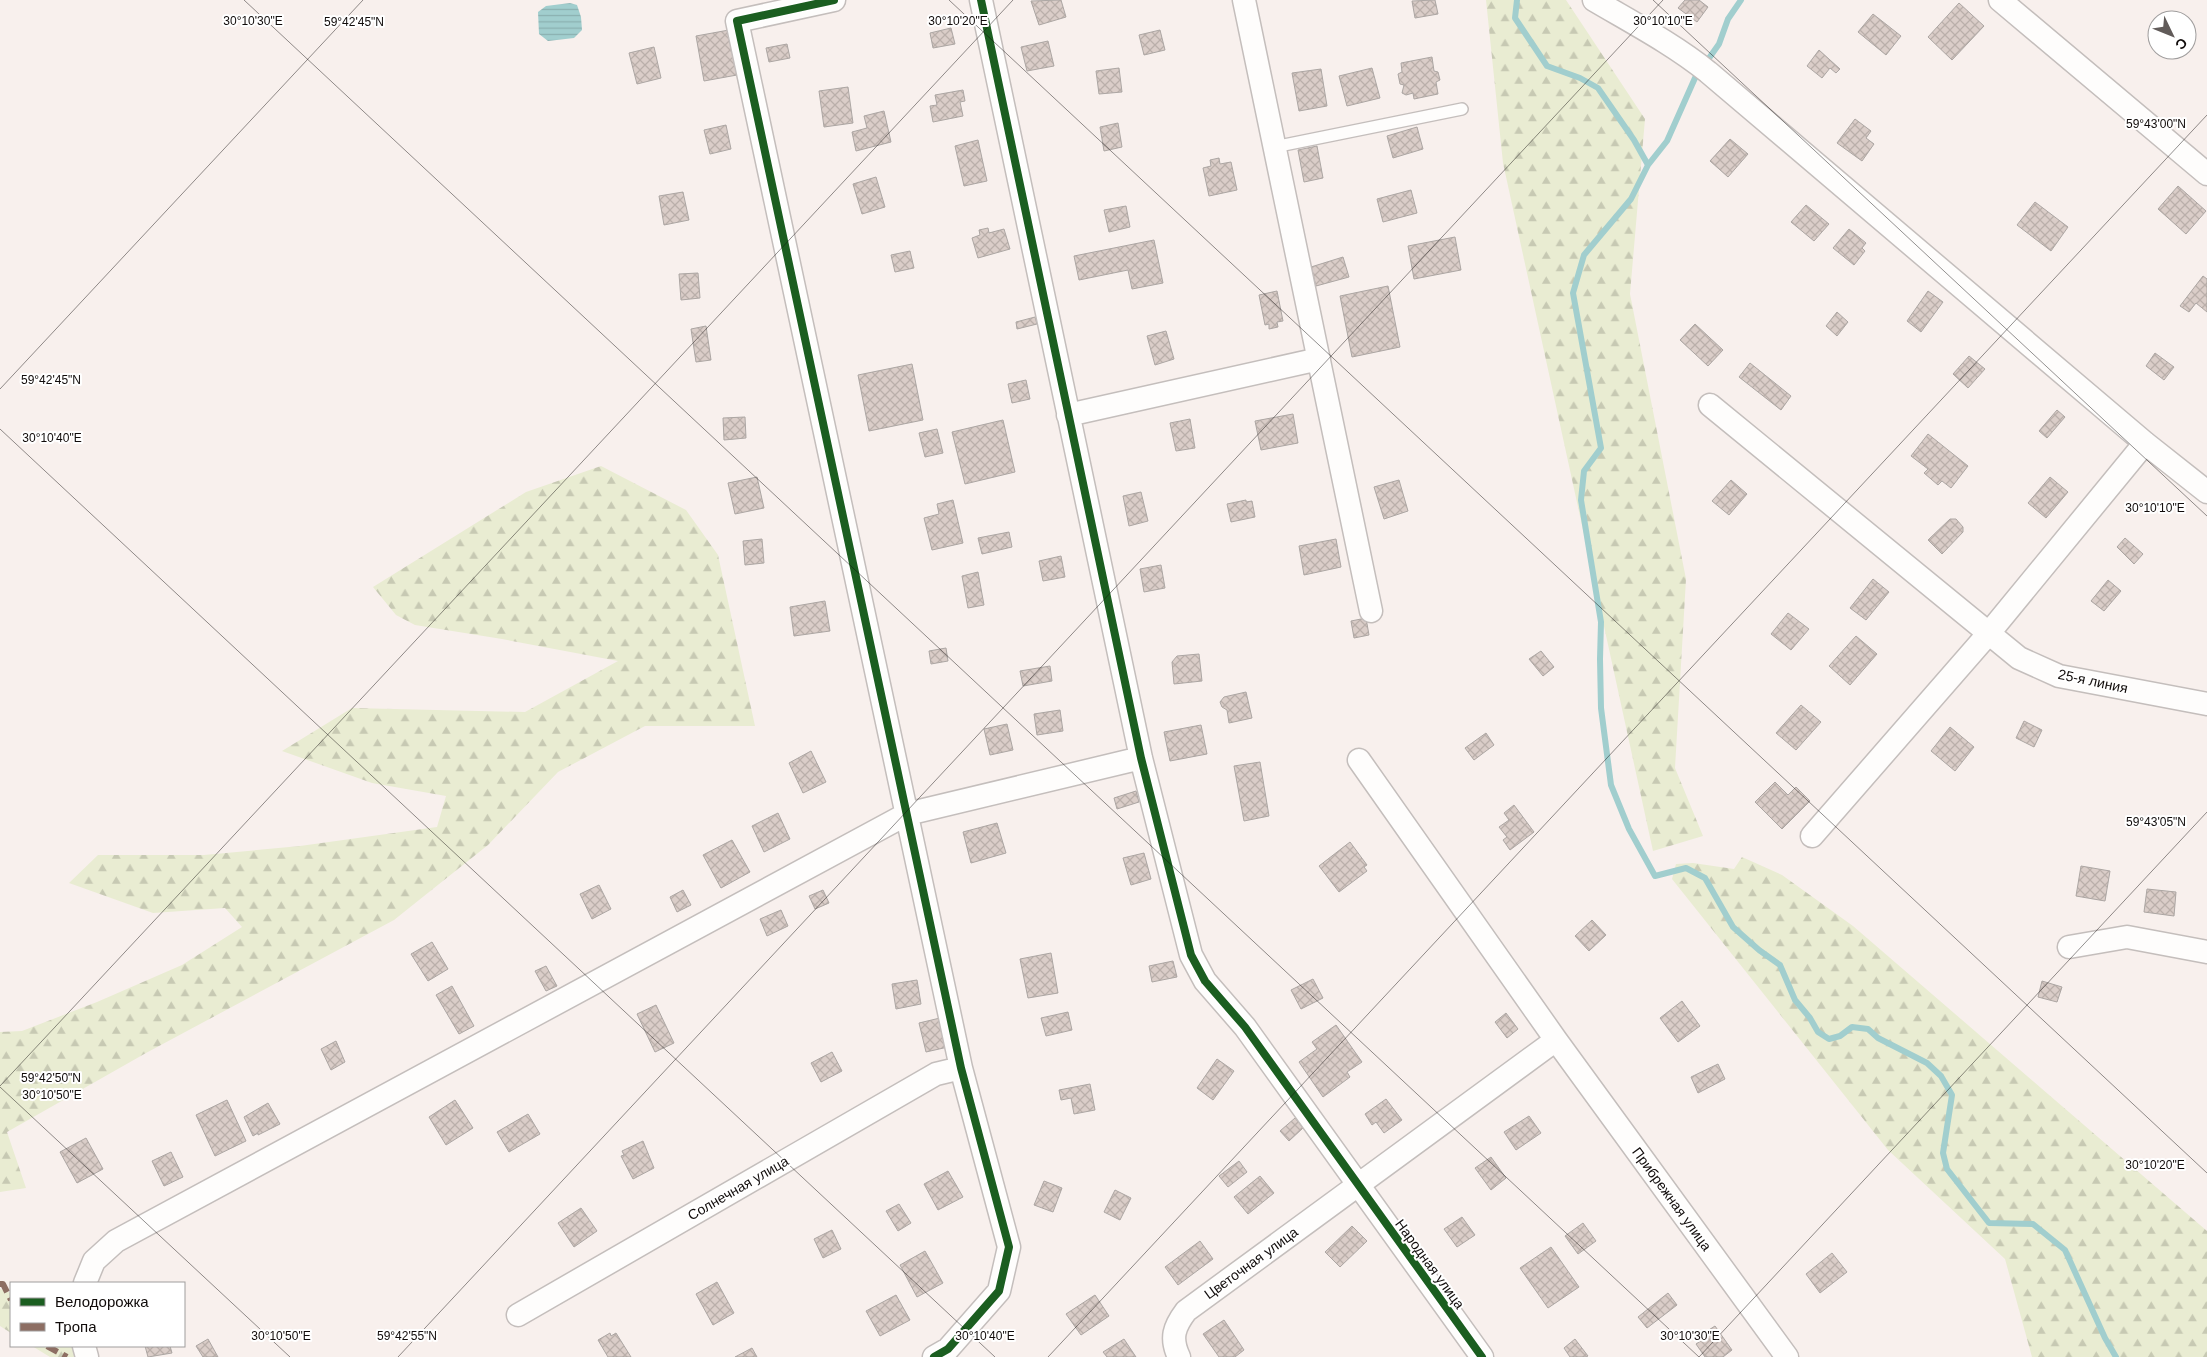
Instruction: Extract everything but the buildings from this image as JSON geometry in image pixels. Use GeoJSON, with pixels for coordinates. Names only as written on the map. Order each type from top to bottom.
{"type":"FeatureCollection","features":[{"type":"Feature","properties":{"kind":"street"},"geometry":{"type":"LineString","coordinates":[[834,0],[737,21],[961,1068],[1009,1247],[1000,1291],[948,1349],[934,1357]]}},
{"type":"Feature","properties":{"kind":"street","name":"Народная улица"},"geometry":{"type":"LineString","coordinates":[[981,0],[1141,758],[1191,955],[1205,981],[1245,1027],[1482,1357]]}},
{"type":"Feature","properties":{"kind":"street"},"geometry":{"type":"LineString","coordinates":[[1244,0],[1371,611]]}},
{"type":"Feature","properties":{"kind":"street"},"geometry":{"type":"LineString","coordinates":[[1594,0],[1624,16],[1691,58],[2145,443],[2207,492]]}},
{"type":"Feature","properties":{"kind":"street"},"geometry":{"type":"LineString","coordinates":[[2000,0],[2207,174]]}},
{"type":"Feature","properties":{"kind":"street"},"geometry":{"type":"LineString","coordinates":[[1068,415],[1319,359]]}},
{"type":"Feature","properties":{"kind":"street","name":"25-я линия"},"geometry":{"type":"LineString","coordinates":[[1710,405],[2019,658],[2059,676],[2207,704]]}},
{"type":"Feature","properties":{"kind":"street"},"geometry":{"type":"LineString","coordinates":[[1812,836],[1989,633],[2145,443]]}},
{"type":"Feature","properties":{"kind":"street"},"geometry":{"type":"LineString","coordinates":[[85,1282],[94,1261],[116,1241],[907,814],[1141,758]]}},
{"type":"Feature","properties":{"kind":"street","name":"Прибрежная улица"},"geometry":{"type":"LineString","coordinates":[[1359,760],[1556,1040],[1787,1357]]}},
{"type":"Feature","properties":{"kind":"street"},"geometry":{"type":"LineString","coordinates":[[2069,947],[2126,937],[2207,952]]}},
{"type":"Feature","properties":{"kind":"street","name":"Цветочная улица"},"geometry":{"type":"LineString","coordinates":[[1179,1357],[1174,1346],[1176,1325],[1186,1311],[1556,1040]]}},
{"type":"Feature","properties":{"kind":"street","name":"Солнечная улица"},"geometry":{"type":"LineString","coordinates":[[518,1315],[936,1074],[961,1068]]}},
{"type":"Feature","properties":{"kind":"lane"},"geometry":{"type":"LineString","coordinates":[[1274,147],[1462,109]]}},
{"type":"Feature","properties":{"kind":"green space"},"geometry":{"type":"Polygon","coordinates":[[[1486,0],[1566,0],[1645,119],[1630,294],[1686,579],[1675,768],[1703,836],[1653,851],[1503,163],[1486,0]]]}},
{"type":"Feature","properties":{"kind":"green space"},"geometry":{"type":"Polygon","coordinates":[[[601,466],[686,510],[718,555],[755,726],[645,726],[558,772],[488,845],[394,920],[146,1053],[7,1132],[26,1188],[0,1192],[0,1032],[22,1031],[97,1002],[182,965],[242,927],[225,908],[153,913],[69,883],[98,855],[204,855],[300,846],[437,827],[446,796],[372,783],[282,751],[352,708],[525,712],[618,661],[415,625],[396,615],[373,587],[526,492],[601,466]]]}},
{"type":"Feature","properties":{"kind":"green space"},"geometry":{"type":"Polygon","coordinates":[[[1742,857],[1782,875],[1853,926],[2207,1231],[2207,1357],[2032,1357],[2005,1259],[1888,1150],[1672,879],[1676,864],[1693,863],[1734,869],[1742,857]]]}},
{"type":"Feature","properties":{"kind":"green space"},"geometry":{"type":"Polygon","coordinates":[[[0,1289],[10,1293],[10,1332],[0,1326],[0,1289]]]}},
{"type":"Feature","properties":{"kind":"green space"},"geometry":{"type":"Polygon","coordinates":[[[34,1347],[77,1347],[80,1357],[50,1357],[34,1347]]]}},
{"type":"Feature","properties":{"kind":"water"},"geometry":{"type":"Polygon","coordinates":[[[570,3],[577,5],[581,17],[582,30],[574,38],[548,41],[539,34],[538,12],[546,6],[570,3]]]}},
{"type":"Feature","properties":{"kind":"waterway"},"geometry":{"type":"LineString","coordinates":[[1517,0],[1515,18],[1547,66],[1580,78],[1598,88],[1634,140],[1648,165],[1631,199],[1584,255],[1573,293],[1601,448],[1584,471],[1581,500],[1601,622],[1601,708],[1611,785],[1629,829],[1655,876],[1686,868],[1705,878],[1733,927],[1759,950],[1780,965],[1795,1000],[1810,1018],[1818,1032],[1829,1039],[1840,1036],[1852,1027],[1868,1029],[1878,1038],[1927,1063],[1941,1076],[1952,1095],[1943,1153],[1947,1169],[1989,1223],[2033,1224],[2065,1250],[2105,1338],[2116,1357]]}},
{"type":"Feature","properties":{"kind":"waterway"},"geometry":{"type":"LineString","coordinates":[[1648,165],[1667,141],[1695,78],[1719,44],[1728,19],[1741,0]]}},
{"type":"Feature","properties":{"kind":"marked path"},"geometry":{"type":"LineString","coordinates":[[0,1284],[3,1284],[10,1298]]}},
{"type":"Feature","properties":{"kind":"marked path"},"geometry":{"type":"LineString","coordinates":[[49,1347],[67,1357]]}},
{"type":"Feature","properties":{"kind":"cycle path"},"geometry":{"type":"LineString","coordinates":[[834,0],[737,21],[961,1068],[1009,1247],[999,1291],[948,1349],[934,1357]]}},
{"type":"Feature","properties":{"kind":"cycle path"},"geometry":{"type":"LineString","coordinates":[[981,0],[1141,758],[1191,955],[1205,981],[1245,1027],[1482,1357]]}}]}
